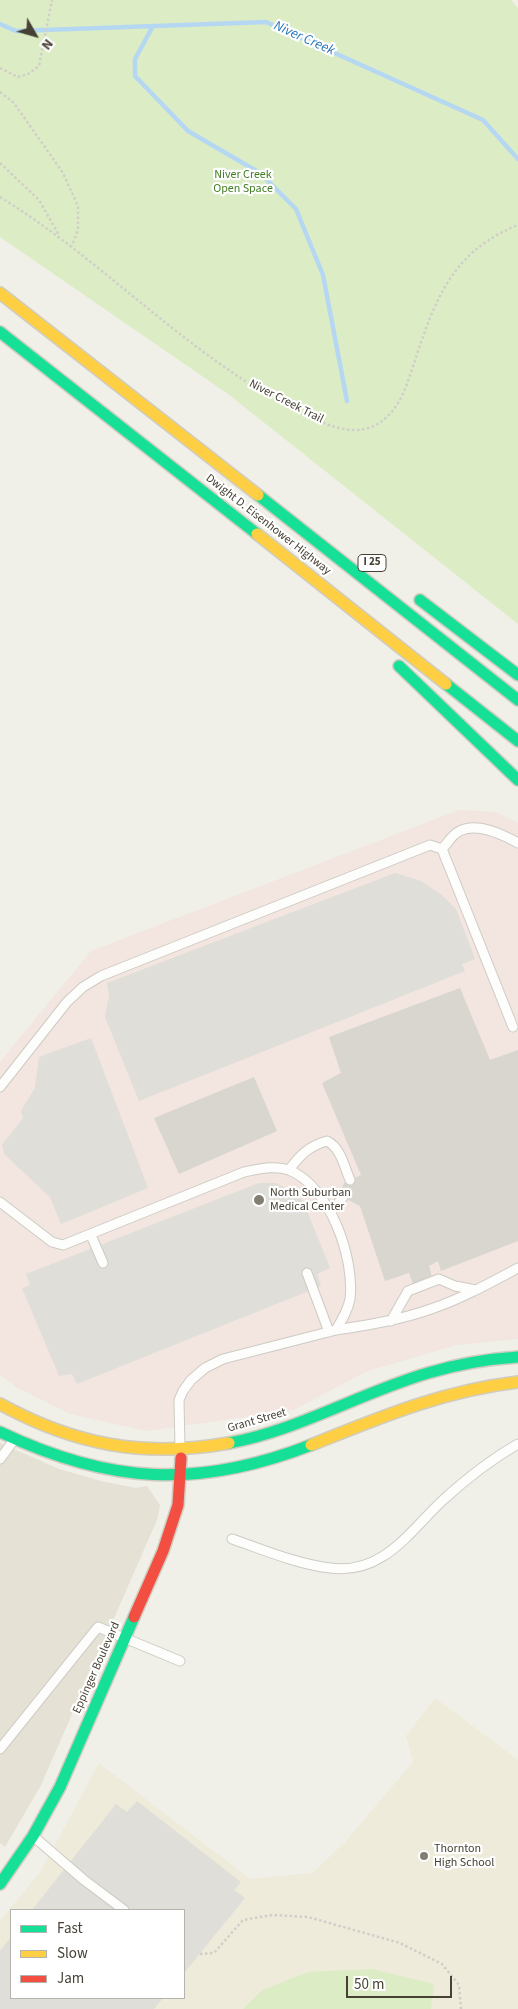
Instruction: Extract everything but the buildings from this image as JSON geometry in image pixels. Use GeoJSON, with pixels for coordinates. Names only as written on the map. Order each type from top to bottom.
{"type":"FeatureCollection","features":[{"type":"Feature","properties":{"kind":"main road"},"geometry":{"type":"LineString","coordinates":[[0,294],[518,700]]}},
{"type":"Feature","properties":{"kind":"main road","name":"Dwight D. Eisenhower Highway"},"geometry":{"type":"LineString","coordinates":[[0,332],[424,664],[518,741]]}},
{"type":"Feature","properties":{"kind":"main road"},"geometry":{"type":"LineString","coordinates":[[259,535],[370,638]]}},
{"type":"Feature","properties":{"kind":"main road"},"geometry":{"type":"LineString","coordinates":[[408,590],[518,675]]}},
{"type":"Feature","properties":{"kind":"main road"},"geometry":{"type":"LineString","coordinates":[[389,657],[518,780]]}},
{"type":"Feature","properties":{"kind":"main road"},"geometry":{"type":"LineString","coordinates":[[499,726],[518,737]]}},
{"type":"Feature","properties":{"kind":"main road","name":"Grant Street"},"geometry":{"type":"LineString","coordinates":[[0,1432],[21,1429],[60,1432],[102,1444],[150,1449],[180,1449],[232,1443],[280,1430],[436,1370],[469,1362],[518,1357]]}},
{"type":"Feature","properties":{"kind":"main road","name":"Grant Street"},"geometry":{"type":"LineString","coordinates":[[0,1404],[21,1429],[69,1461],[94,1468],[136,1473],[181,1474],[222,1471],[263,1462],[428,1400],[498,1383],[518,1382]]}},
{"type":"Feature","properties":{"kind":"main road","name":"Eppinger Boulevard"},"geometry":{"type":"LineString","coordinates":[[0,1884],[33,1836],[60,1787],[126,1638],[173,1524],[178,1505],[181,1474],[180,1449]]}},
{"type":"Feature","properties":{"kind":"lane"},"geometry":{"type":"LineString","coordinates":[[442,849],[458,832],[478,828],[502,833],[518,843]]}},
{"type":"Feature","properties":{"kind":"lane"},"geometry":{"type":"LineString","coordinates":[[0,1087],[67,1002],[82,987],[101,976],[430,845],[442,849],[513,1027]]}},
{"type":"Feature","properties":{"kind":"lane"},"geometry":{"type":"LineString","coordinates":[[289,1170],[300,1154],[314,1144],[327,1141],[333,1144],[339,1153],[350,1180]]}},
{"type":"Feature","properties":{"kind":"lane"},"geometry":{"type":"LineString","coordinates":[[0,1202],[52,1242],[63,1245],[244,1172],[274,1167],[289,1170],[316,1190],[331,1212],[343,1244],[350,1271],[350,1299],[345,1316],[332,1331]]}},
{"type":"Feature","properties":{"kind":"lane"},"geometry":{"type":"LineString","coordinates":[[331,1212],[342,1197]]}},
{"type":"Feature","properties":{"kind":"lane"},"geometry":{"type":"LineString","coordinates":[[90,1235],[103,1263]]}},
{"type":"Feature","properties":{"kind":"lane"},"geometry":{"type":"LineString","coordinates":[[180,1449],[179,1400],[191,1380],[205,1368],[223,1359],[332,1331],[391,1321],[432,1309],[476,1290],[518,1268]]}},
{"type":"Feature","properties":{"kind":"lane"},"geometry":{"type":"LineString","coordinates":[[307,1273],[332,1331]]}},
{"type":"Feature","properties":{"kind":"lane"},"geometry":{"type":"LineString","coordinates":[[391,1321],[408,1291],[440,1279],[456,1286],[476,1290]]}},
{"type":"Feature","properties":{"kind":"lane"},"geometry":{"type":"LineString","coordinates":[[0,1460],[21,1429]]}},
{"type":"Feature","properties":{"kind":"lane"},"geometry":{"type":"LineString","coordinates":[[232,1540],[289,1559],[331,1568],[364,1566],[388,1555],[441,1502],[482,1466],[518,1444]]}},
{"type":"Feature","properties":{"kind":"lane"},"geometry":{"type":"LineString","coordinates":[[0,1749],[98,1627],[180,1661]]}},
{"type":"Feature","properties":{"kind":"lane"},"geometry":{"type":"LineString","coordinates":[[33,1836],[84,1880],[123,1909]]}},
{"type":"Feature","properties":{"kind":"path"},"geometry":{"type":"LineString","coordinates":[[0,68],[18,76],[28,74],[38,66],[52,0]]}},
{"type":"Feature","properties":{"kind":"path"},"geometry":{"type":"LineString","coordinates":[[0,92],[14,104],[62,173],[78,206],[78,230],[72,246]]}},
{"type":"Feature","properties":{"kind":"path"},"geometry":{"type":"LineString","coordinates":[[0,163],[39,200],[60,236]]}},
{"type":"Feature","properties":{"kind":"path","name":"Niver Creek Trail"},"geometry":{"type":"LineString","coordinates":[[0,197],[60,236],[186,340],[233,374],[301,413],[335,427],[352,430],[374,425],[395,410],[408,381],[436,302],[447,281],[479,246],[495,235],[518,225]]}},
{"type":"Feature","properties":{"kind":"path"},"geometry":{"type":"LineString","coordinates":[[200,1954],[214,1953],[243,1920],[272,1915],[308,1918],[400,1943],[442,1964],[459,1985],[461,2009]]}},
{"type":"Feature","properties":{"kind":"shaded area","name":"North Suburban Medical Center"},"geometry":{"type":"Polygon","coordinates":[[[459,810],[496,812],[518,823],[518,1339],[456,1345],[365,1372],[294,1410],[147,1431],[70,1414],[16,1387],[0,1374],[0,1062],[91,951],[459,810]]]}},
{"type":"Feature","properties":{"kind":"shaded area"},"geometry":{"type":"Polygon","coordinates":[[[395,873],[421,881],[442,895],[456,909],[475,959],[462,964],[465,971],[139,1101],[105,1017],[109,995],[107,983],[395,873]]]}},
{"type":"Feature","properties":{"kind":"shaded area"},"geometry":{"type":"Polygon","coordinates":[[[91,1038],[148,1188],[61,1224],[50,1197],[4,1154],[2,1145],[23,1118],[21,1111],[35,1088],[39,1057],[91,1038]]]}},
{"type":"Feature","properties":{"kind":"shaded area"},"geometry":{"type":"Polygon","coordinates":[[[259,1183],[276,1183],[291,1191],[303,1201],[330,1268],[317,1274],[321,1286],[77,1384],[72,1374],[59,1376],[22,1288],[30,1285],[26,1274],[259,1183]]]}},
{"type":"Feature","properties":{"kind":"shaded area"},"geometry":{"type":"Polygon","coordinates":[[[0,1443],[59,1469],[101,1481],[136,1488],[147,1486],[160,1505],[157,1520],[41,1785],[5,1847],[0,1843],[0,1443]]]}},
{"type":"Feature","properties":{"kind":"shaded area","name":"Thornton High School"},"geometry":{"type":"Polygon","coordinates":[[[435,1698],[518,1760],[518,2009],[0,2009],[0,1921],[41,1871],[99,1763],[250,1879],[313,1873],[345,1842],[413,1762],[406,1736],[435,1698]]]}},
{"type":"Feature","properties":{"kind":"shaded area"},"geometry":{"type":"Polygon","coordinates":[[[137,1801],[241,1882],[234,1890],[245,1898],[185,1972],[185,1909],[33,1909],[116,1804],[127,1812],[137,1801]]]}},
{"type":"Feature","properties":{"kind":"shaded area"},"geometry":{"type":"Polygon","coordinates":[[[10,1938],[10,1999],[162,1999],[154,2009],[0,2009],[0,1951],[10,1938]]]}},
{"type":"Feature","properties":{"kind":"green space","name":"Niver Creek Open Space"},"geometry":{"type":"Polygon","coordinates":[[[0,0],[511,0],[518,8],[518,624],[228,394],[0,237],[0,0]]]}},
{"type":"Feature","properties":{"kind":"green space"},"geometry":{"type":"Polygon","coordinates":[[[372,1969],[434,1984],[431,2009],[243,2009],[262,1990],[308,1972],[372,1969]]]}},
{"type":"Feature","properties":{"kind":"waterway","name":"Niver Creek"},"geometry":{"type":"LineString","coordinates":[[0,24],[16,31],[266,22],[483,120],[518,159]]}},
{"type":"Feature","properties":{"kind":"waterway"},"geometry":{"type":"LineString","coordinates":[[153,26],[135,59],[135,76],[188,131],[260,173],[296,209],[323,275],[347,401]]}},
{"type":"Feature","properties":{"kind":"traffic: fast"},"geometry":{"type":"LineString","coordinates":[[0,332],[257,534]]}},
{"type":"Feature","properties":{"kind":"traffic: fast"},"geometry":{"type":"LineString","coordinates":[[258,495],[518,700]]}},
{"type":"Feature","properties":{"kind":"traffic: fast"},"geometry":{"type":"LineString","coordinates":[[420,600],[518,675]]}},
{"type":"Feature","properties":{"kind":"traffic: fast"},"geometry":{"type":"LineString","coordinates":[[399,666],[518,780]]}},
{"type":"Feature","properties":{"kind":"traffic: fast"},"geometry":{"type":"LineString","coordinates":[[446,684],[518,741]]}},
{"type":"Feature","properties":{"kind":"traffic: fast"},"geometry":{"type":"LineString","coordinates":[[229,1443],[280,1429],[428,1373],[473,1362],[518,1357]]}},
{"type":"Feature","properties":{"kind":"traffic: fast"},"geometry":{"type":"LineString","coordinates":[[0,1432],[40,1449],[79,1462],[117,1471],[154,1475],[192,1474],[230,1469],[270,1459],[311,1445]]}},
{"type":"Feature","properties":{"kind":"traffic: fast"},"geometry":{"type":"LineString","coordinates":[[0,1884],[33,1836],[60,1787],[134,1617]]}},
{"type":"Feature","properties":{"kind":"traffic: slow"},"geometry":{"type":"LineString","coordinates":[[0,293],[258,495]]}},
{"type":"Feature","properties":{"kind":"traffic: slow"},"geometry":{"type":"LineString","coordinates":[[257,534],[446,684]]}},
{"type":"Feature","properties":{"kind":"traffic: slow"},"geometry":{"type":"LineString","coordinates":[[311,1445],[412,1406],[463,1392],[518,1382]]}},
{"type":"Feature","properties":{"kind":"traffic: slow"},"geometry":{"type":"LineString","coordinates":[[0,1404],[55,1430],[111,1444],[139,1448],[168,1449],[229,1443]]}},
{"type":"Feature","properties":{"kind":"traffic: jam"},"geometry":{"type":"LineString","coordinates":[[134,1617],[163,1551],[178,1505],[181,1458]]}},
{"type":"Feature","properties":{"kind":"place","name":"North Suburban Medical Center"},"geometry":{"type":"Point","coordinates":[259,1200]}},
{"type":"Feature","properties":{"kind":"place","name":"Thornton High School"},"geometry":{"type":"Point","coordinates":[424,1856]}}]}
